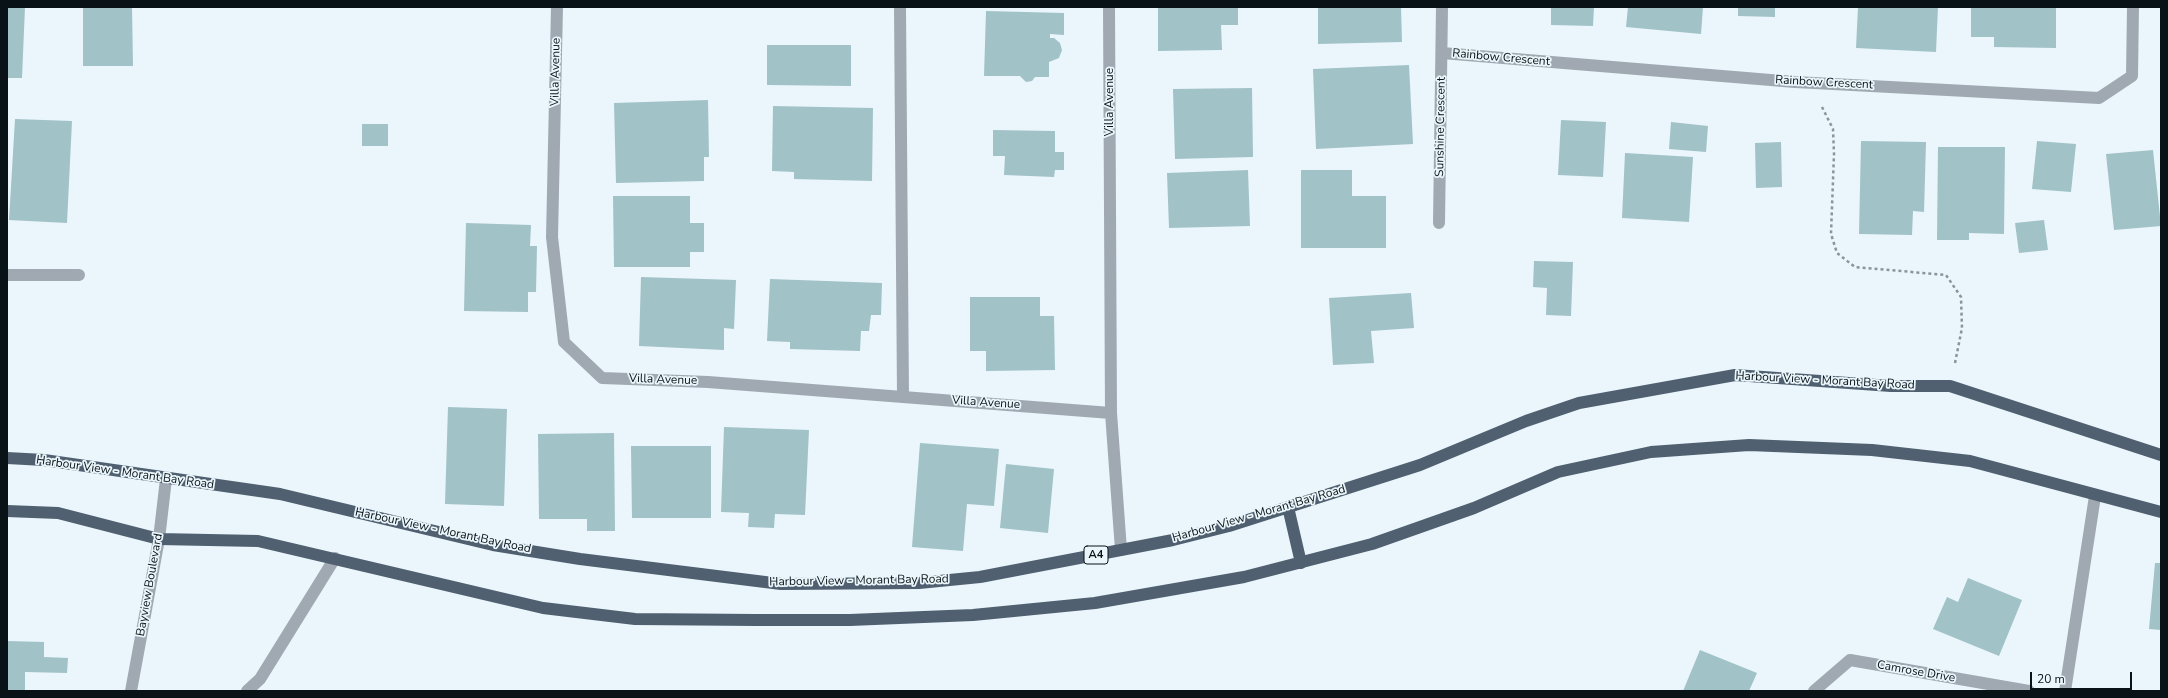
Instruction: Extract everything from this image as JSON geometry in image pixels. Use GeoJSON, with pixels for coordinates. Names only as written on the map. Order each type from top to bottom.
{"type":"FeatureCollection","features":[{"type":"Feature","properties":{"kind":"highway","name":"Harbour View - Morant Bay Road"},"geometry":{"type":"LineString","coordinates":[[7,458],[44,460],[166,479],[280,494],[493,545],[580,559],[781,584],[919,582],[980,578],[1121,550],[1229,526],[1420,465],[1526,421],[1579,403],[1735,375],[1891,386],[1950,386],[2161,455]]}},
{"type":"Feature","properties":{"kind":"highway"},"geometry":{"type":"LineString","coordinates":[[7,511],[58,513],[159,539],[258,541],[543,608],[635,619],[756,620],[850,620],[973,615],[1094,603],[1244,578],[1394,536],[1474,508],[1558,472],[1651,452],[1749,445],[1872,450],[1970,461],[2094,496],[2161,512]]}},
{"type":"Feature","properties":{"kind":"highway"},"geometry":{"type":"LineString","coordinates":[[1288,507],[1301,563]]}},
{"type":"Feature","properties":{"kind":"street","name":"Villa Avenue"},"geometry":{"type":"LineString","coordinates":[[557,7],[552,237],[564,342],[602,378],[708,382],[1111,413]]}},
{"type":"Feature","properties":{"kind":"street"},"geometry":{"type":"LineString","coordinates":[[900,7],[904,397]]}},
{"type":"Feature","properties":{"kind":"street","name":"Villa Avenue"},"geometry":{"type":"LineString","coordinates":[[1110,7],[1111,413],[1121,550]]}},
{"type":"Feature","properties":{"kind":"street","name":"Sunshine Crescent"},"geometry":{"type":"LineString","coordinates":[[1439,223],[1442,7]]}},
{"type":"Feature","properties":{"kind":"street","name":"Rainbow Crescent"},"geometry":{"type":"LineString","coordinates":[[1442,53],[1795,82],[2099,98],[2132,76],[2133,7]]}},
{"type":"Feature","properties":{"kind":"street"},"geometry":{"type":"LineString","coordinates":[[7,275],[79,275]]}},
{"type":"Feature","properties":{"kind":"street","name":"Bayview Boulevard"},"geometry":{"type":"LineString","coordinates":[[131,691],[159,539],[166,479]]}},
{"type":"Feature","properties":{"kind":"street"},"geometry":{"type":"LineString","coordinates":[[2065,691],[2094,496]]}},
{"type":"Feature","properties":{"kind":"street"},"geometry":{"type":"LineString","coordinates":[[247,691],[260,679],[335,558]]}},
{"type":"Feature","properties":{"kind":"street","name":"Camrose Drive"},"geometry":{"type":"LineString","coordinates":[[1814,691],[1850,660],[2029,691]]}},
{"type":"Feature","properties":{"kind":"path"},"geometry":{"type":"LineString","coordinates":[[1795,82],[1797,86],[1820,103],[1833,129],[1834,154],[1831,234],[1837,253],[1856,267],[1946,275],[1961,297],[1962,328],[1950,386]]}},
{"type":"Feature","properties":{"kind":"building"},"geometry":{"type":"Polygon","coordinates":[[[7,7],[25,7],[22,78],[7,78],[7,7]]]}},
{"type":"Feature","properties":{"kind":"building"},"geometry":{"type":"Polygon","coordinates":[[[83,7],[132,7],[133,66],[83,66],[83,7]]]}},
{"type":"Feature","properties":{"kind":"building"},"geometry":{"type":"Polygon","coordinates":[[[1158,7],[1238,7],[1238,25],[1221,25],[1222,50],[1158,51],[1158,7]]]}},
{"type":"Feature","properties":{"kind":"building"},"geometry":{"type":"Polygon","coordinates":[[[1318,7],[1401,7],[1402,42],[1318,44],[1318,7]]]}},
{"type":"Feature","properties":{"kind":"building"},"geometry":{"type":"Polygon","coordinates":[[[1551,7],[1594,7],[1593,26],[1551,25],[1551,7]]]}},
{"type":"Feature","properties":{"kind":"building"},"geometry":{"type":"Polygon","coordinates":[[[1628,7],[1703,7],[1701,34],[1626,27],[1628,7]]]}},
{"type":"Feature","properties":{"kind":"building"},"geometry":{"type":"Polygon","coordinates":[[[1738,7],[1775,7],[1775,17],[1738,16],[1738,7]]]}},
{"type":"Feature","properties":{"kind":"building"},"geometry":{"type":"Polygon","coordinates":[[[1858,7],[1938,7],[1936,52],[1856,48],[1858,7]]]}},
{"type":"Feature","properties":{"kind":"building"},"geometry":{"type":"Polygon","coordinates":[[[1971,7],[2056,7],[2056,48],[1994,47],[1994,37],[1971,37],[1971,7]]]}},
{"type":"Feature","properties":{"kind":"building"},"geometry":{"type":"Polygon","coordinates":[[[986,11],[1064,13],[1064,35],[1050,34],[1050,38],[1054,38],[1060,43],[1062,50],[1059,58],[1049,62],[1049,77],[1035,77],[1032,81],[1026,82],[1020,76],[984,76],[986,11]]]}},
{"type":"Feature","properties":{"kind":"building"},"geometry":{"type":"Polygon","coordinates":[[[767,45],[851,45],[851,86],[767,85],[767,45]]]}},
{"type":"Feature","properties":{"kind":"building"},"geometry":{"type":"Polygon","coordinates":[[[1409,65],[1413,144],[1316,149],[1313,69],[1409,65]]]}},
{"type":"Feature","properties":{"kind":"building"},"geometry":{"type":"Polygon","coordinates":[[[1252,88],[1253,157],[1175,159],[1173,89],[1252,88]]]}},
{"type":"Feature","properties":{"kind":"building"},"geometry":{"type":"Polygon","coordinates":[[[708,100],[709,157],[704,157],[704,181],[616,183],[614,103],[708,100]]]}},
{"type":"Feature","properties":{"kind":"building"},"geometry":{"type":"Polygon","coordinates":[[[773,106],[873,108],[872,181],[794,179],[794,172],[772,171],[773,106]]]}},
{"type":"Feature","properties":{"kind":"building"},"geometry":{"type":"Polygon","coordinates":[[[15,119],[72,121],[67,223],[9,220],[15,119]]]}},
{"type":"Feature","properties":{"kind":"building"},"geometry":{"type":"Polygon","coordinates":[[[1561,120],[1606,122],[1603,177],[1558,175],[1561,120]]]}},
{"type":"Feature","properties":{"kind":"building"},"geometry":{"type":"Polygon","coordinates":[[[1671,122],[1708,126],[1706,152],[1669,149],[1671,122]]]}},
{"type":"Feature","properties":{"kind":"building"},"geometry":{"type":"Polygon","coordinates":[[[362,124],[388,124],[388,146],[362,146],[362,124]]]}},
{"type":"Feature","properties":{"kind":"building"},"geometry":{"type":"Polygon","coordinates":[[[993,130],[1055,131],[1055,152],[1064,152],[1064,170],[1055,170],[1054,177],[1004,175],[1005,156],[993,156],[993,130]]]}},
{"type":"Feature","properties":{"kind":"building"},"geometry":{"type":"Polygon","coordinates":[[[1861,141],[1926,142],[1924,212],[1913,211],[1912,235],[1859,234],[1861,141]]]}},
{"type":"Feature","properties":{"kind":"building"},"geometry":{"type":"Polygon","coordinates":[[[2037,141],[2076,144],[2071,192],[2032,189],[2037,141]]]}},
{"type":"Feature","properties":{"kind":"building"},"geometry":{"type":"Polygon","coordinates":[[[1781,142],[1782,187],[1756,188],[1755,143],[1781,142]]]}},
{"type":"Feature","properties":{"kind":"building"},"geometry":{"type":"Polygon","coordinates":[[[1938,147],[2005,147],[2004,234],[1969,233],[1969,240],[1937,240],[1938,147]]]}},
{"type":"Feature","properties":{"kind":"building"},"geometry":{"type":"Polygon","coordinates":[[[2153,150],[2161,226],[2114,230],[2106,154],[2153,150]]]}},
{"type":"Feature","properties":{"kind":"building"},"geometry":{"type":"Polygon","coordinates":[[[1625,153],[1693,157],[1689,222],[1622,218],[1625,153]]]}},
{"type":"Feature","properties":{"kind":"building"},"geometry":{"type":"Polygon","coordinates":[[[1248,170],[1250,226],[1169,228],[1167,173],[1248,170]]]}},
{"type":"Feature","properties":{"kind":"building"},"geometry":{"type":"Polygon","coordinates":[[[1301,170],[1352,170],[1352,196],[1386,196],[1386,248],[1301,248],[1301,170]]]}},
{"type":"Feature","properties":{"kind":"building"},"geometry":{"type":"Polygon","coordinates":[[[613,196],[690,196],[690,223],[704,223],[704,252],[690,252],[690,267],[614,267],[613,196]]]}},
{"type":"Feature","properties":{"kind":"building"},"geometry":{"type":"Polygon","coordinates":[[[2044,220],[2048,250],[2019,253],[2015,223],[2044,220]]]}},
{"type":"Feature","properties":{"kind":"building"},"geometry":{"type":"Polygon","coordinates":[[[466,223],[531,225],[530,246],[537,246],[536,292],[528,292],[528,312],[464,311],[466,223]]]}},
{"type":"Feature","properties":{"kind":"building"},"geometry":{"type":"Polygon","coordinates":[[[1534,261],[1573,262],[1571,316],[1546,315],[1547,288],[1533,287],[1534,261]]]}},
{"type":"Feature","properties":{"kind":"building"},"geometry":{"type":"Polygon","coordinates":[[[641,277],[736,280],[734,329],[724,328],[724,350],[639,346],[641,277]]]}},
{"type":"Feature","properties":{"kind":"building"},"geometry":{"type":"Polygon","coordinates":[[[770,279],[882,283],[881,315],[871,315],[869,331],[861,331],[860,351],[790,349],[790,342],[767,341],[770,279]]]}},
{"type":"Feature","properties":{"kind":"building"},"geometry":{"type":"Polygon","coordinates":[[[1411,293],[1414,328],[1371,331],[1374,363],[1333,365],[1329,298],[1411,293]]]}},
{"type":"Feature","properties":{"kind":"building"},"geometry":{"type":"Polygon","coordinates":[[[970,297],[1040,297],[1040,316],[1054,316],[1055,370],[986,371],[986,351],[970,351],[970,297]]]}},
{"type":"Feature","properties":{"kind":"building"},"geometry":{"type":"Polygon","coordinates":[[[448,407],[507,409],[504,506],[445,504],[448,407]]]}},
{"type":"Feature","properties":{"kind":"building"},"geometry":{"type":"Polygon","coordinates":[[[724,427],[809,430],[805,515],[775,514],[774,528],[748,527],[749,513],[721,512],[724,427]]]}},
{"type":"Feature","properties":{"kind":"building"},"geometry":{"type":"Polygon","coordinates":[[[614,433],[615,531],[587,531],[587,519],[539,519],[538,434],[614,433]]]}},
{"type":"Feature","properties":{"kind":"building"},"geometry":{"type":"Polygon","coordinates":[[[920,443],[999,449],[994,506],[967,504],[963,551],[912,547],[920,443]]]}},
{"type":"Feature","properties":{"kind":"building"},"geometry":{"type":"Polygon","coordinates":[[[631,446],[711,446],[711,518],[632,518],[631,446]]]}},
{"type":"Feature","properties":{"kind":"building"},"geometry":{"type":"Polygon","coordinates":[[[1006,464],[1054,469],[1048,533],[1000,528],[1006,464]]]}},
{"type":"Feature","properties":{"kind":"building"},"geometry":{"type":"Polygon","coordinates":[[[2155,563],[2161,563],[2161,630],[2149,629],[2155,563]]]}},
{"type":"Feature","properties":{"kind":"building"},"geometry":{"type":"Polygon","coordinates":[[[1968,578],[2022,600],[1999,656],[1933,629],[1947,597],[1958,602],[1968,578]]]}},
{"type":"Feature","properties":{"kind":"building"},"geometry":{"type":"Polygon","coordinates":[[[7,641],[44,642],[44,657],[68,658],[67,673],[25,672],[25,691],[7,691],[7,641]]]}},
{"type":"Feature","properties":{"kind":"building"},"geometry":{"type":"Polygon","coordinates":[[[1700,650],[1757,673],[1749,691],[1683,691],[1700,650]]]}}]}
